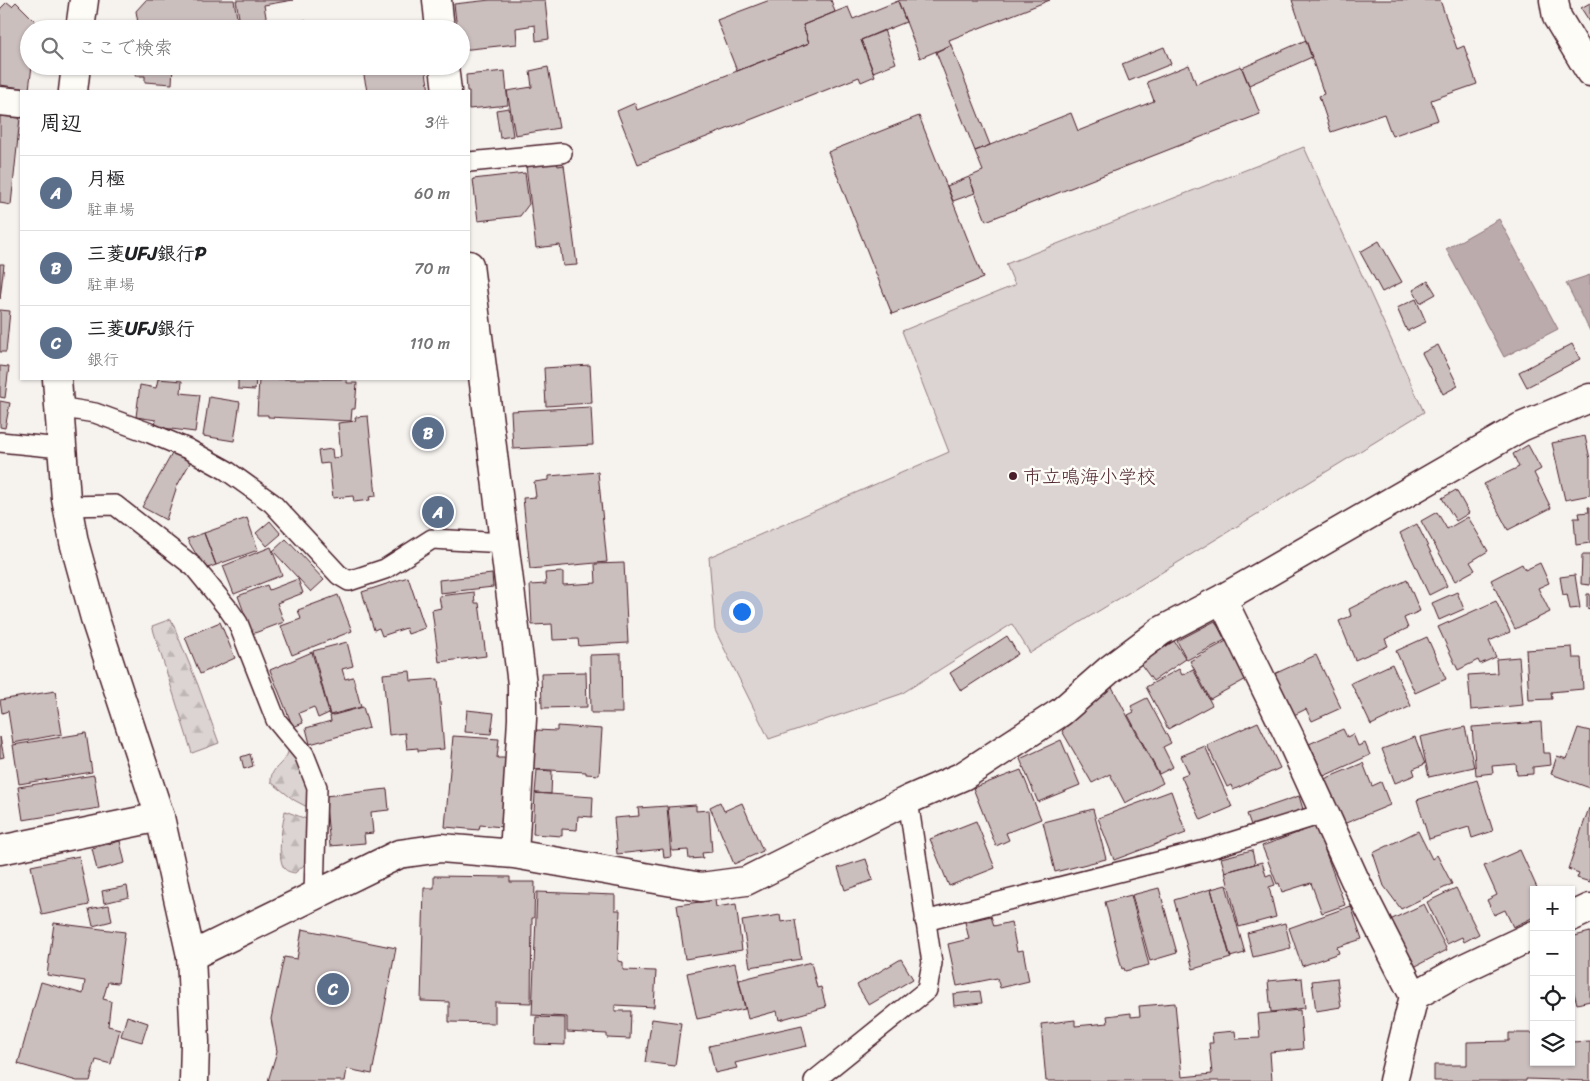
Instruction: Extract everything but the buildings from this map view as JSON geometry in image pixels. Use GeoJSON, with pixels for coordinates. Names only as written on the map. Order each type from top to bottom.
{"type":"FeatureCollection","features":[{"type":"Feature","properties":{"kind":"street"},"geometry":{"type":"LineString","coordinates":[[81,20],[84,0]]}},
{"type":"Feature","properties":{"kind":"street"},"geometry":{"type":"LineString","coordinates":[[436,0],[439,20]]}},
{"type":"Feature","properties":{"kind":"street"},"geometry":{"type":"LineString","coordinates":[[1554,0],[1557,17],[1590,72]]}},
{"type":"Feature","properties":{"kind":"street"},"geometry":{"type":"LineString","coordinates":[[73,90],[75,75]]}},
{"type":"Feature","properties":{"kind":"street"},"geometry":{"type":"LineString","coordinates":[[445,75],[447,90]]}},
{"type":"Feature","properties":{"kind":"street"},"geometry":{"type":"LineString","coordinates":[[0,101],[20,103]]}},
{"type":"Feature","properties":{"kind":"street"},"geometry":{"type":"LineString","coordinates":[[470,273],[522,684],[522,719],[514,854]]}},
{"type":"Feature","properties":{"kind":"street"},"geometry":{"type":"LineString","coordinates":[[57,380],[67,506],[74,542],[96,622],[160,817],[192,956],[195,1042],[194,1081]]}},
{"type":"Feature","properties":{"kind":"street"},"geometry":{"type":"LineString","coordinates":[[192,956],[314,894],[399,854],[441,848],[514,854],[701,887],[746,881],[908,800],[963,776],[1061,712],[1108,670],[1161,631],[1222,599],[1521,427],[1590,398]]}},
{"type":"Feature","properties":{"kind":"street"},"geometry":{"type":"LineString","coordinates":[[1222,599],[1292,742],[1355,880],[1414,996],[1393,1081]]}},
{"type":"Feature","properties":{"kind":"street"},"geometry":{"type":"LineString","coordinates":[[0,850],[160,817]]}},
{"type":"Feature","properties":{"kind":"street"},"geometry":{"type":"LineString","coordinates":[[1575,915],[1590,908]]}},
{"type":"Feature","properties":{"kind":"street"},"geometry":{"type":"LineString","coordinates":[[1414,996],[1462,969],[1530,937]]}},
{"type":"Feature","properties":{"kind":"lane"},"geometry":{"type":"LineString","coordinates":[[470,162],[562,153]]}},
{"type":"Feature","properties":{"kind":"lane"},"geometry":{"type":"LineString","coordinates":[[58,407],[96,413],[150,433],[188,449],[226,470],[272,502],[339,575],[348,580],[386,569],[432,539],[505,543]]}},
{"type":"Feature","properties":{"kind":"lane"},"geometry":{"type":"LineString","coordinates":[[0,442],[61,448]]}},
{"type":"Feature","properties":{"kind":"lane"},"geometry":{"type":"LineString","coordinates":[[67,506],[115,505],[194,567],[238,623],[276,720],[304,754],[317,787],[314,894]]}},
{"type":"Feature","properties":{"kind":"lane"},"geometry":{"type":"LineString","coordinates":[[814,1081],[927,990],[932,963],[908,800]]}},
{"type":"Feature","properties":{"kind":"lane"},"geometry":{"type":"LineString","coordinates":[[925,921],[1209,849],[1325,813]]}},
{"type":"Feature","properties":{"kind":"green space"},"geometry":{"type":"Polygon","coordinates":[[[1304,147],[1424,412],[1030,653],[1012,624],[901,694],[769,739],[715,630],[709,557],[949,452],[902,331],[1015,285],[1006,264],[1304,147]]]}},
{"type":"Feature","properties":{"kind":"green space"},"geometry":{"type":"Polygon","coordinates":[[[171,619],[219,743],[192,753],[152,626],[171,619]]]}},
{"type":"Feature","properties":{"kind":"green space"},"geometry":{"type":"Polygon","coordinates":[[[290,746],[309,782],[309,808],[294,800],[271,782],[273,772],[286,757],[290,746]]]}},
{"type":"Feature","properties":{"kind":"green space"},"geometry":{"type":"Polygon","coordinates":[[[285,811],[309,820],[307,859],[304,865],[295,873],[284,868],[280,856],[285,811]]]}},
{"type":"Feature","properties":{"kind":"shaded area"},"geometry":{"type":"Polygon","coordinates":[[[1499,219],[1558,329],[1504,357],[1446,249],[1499,219]]]}},
{"type":"Feature","properties":{"kind":"shaded area"},"geometry":{"type":"Polygon","coordinates":[[[1590,275],[1590,331],[1566,283],[1590,275]]]}},
{"type":"Feature","properties":{"kind":"place","name":"三菱UFJ銀行P"},"geometry":{"type":"Point","coordinates":[428,433]}},
{"type":"Feature","properties":{"kind":"place","name":"市立鳴海小学校"},"geometry":{"type":"Point","coordinates":[1013,476]}},
{"type":"Feature","properties":{"kind":"place","name":"月極"},"geometry":{"type":"Point","coordinates":[438,512]}},
{"type":"Feature","properties":{"kind":"place","name":"三菱UFJ銀行"},"geometry":{"type":"Point","coordinates":[333,989]}}]}
